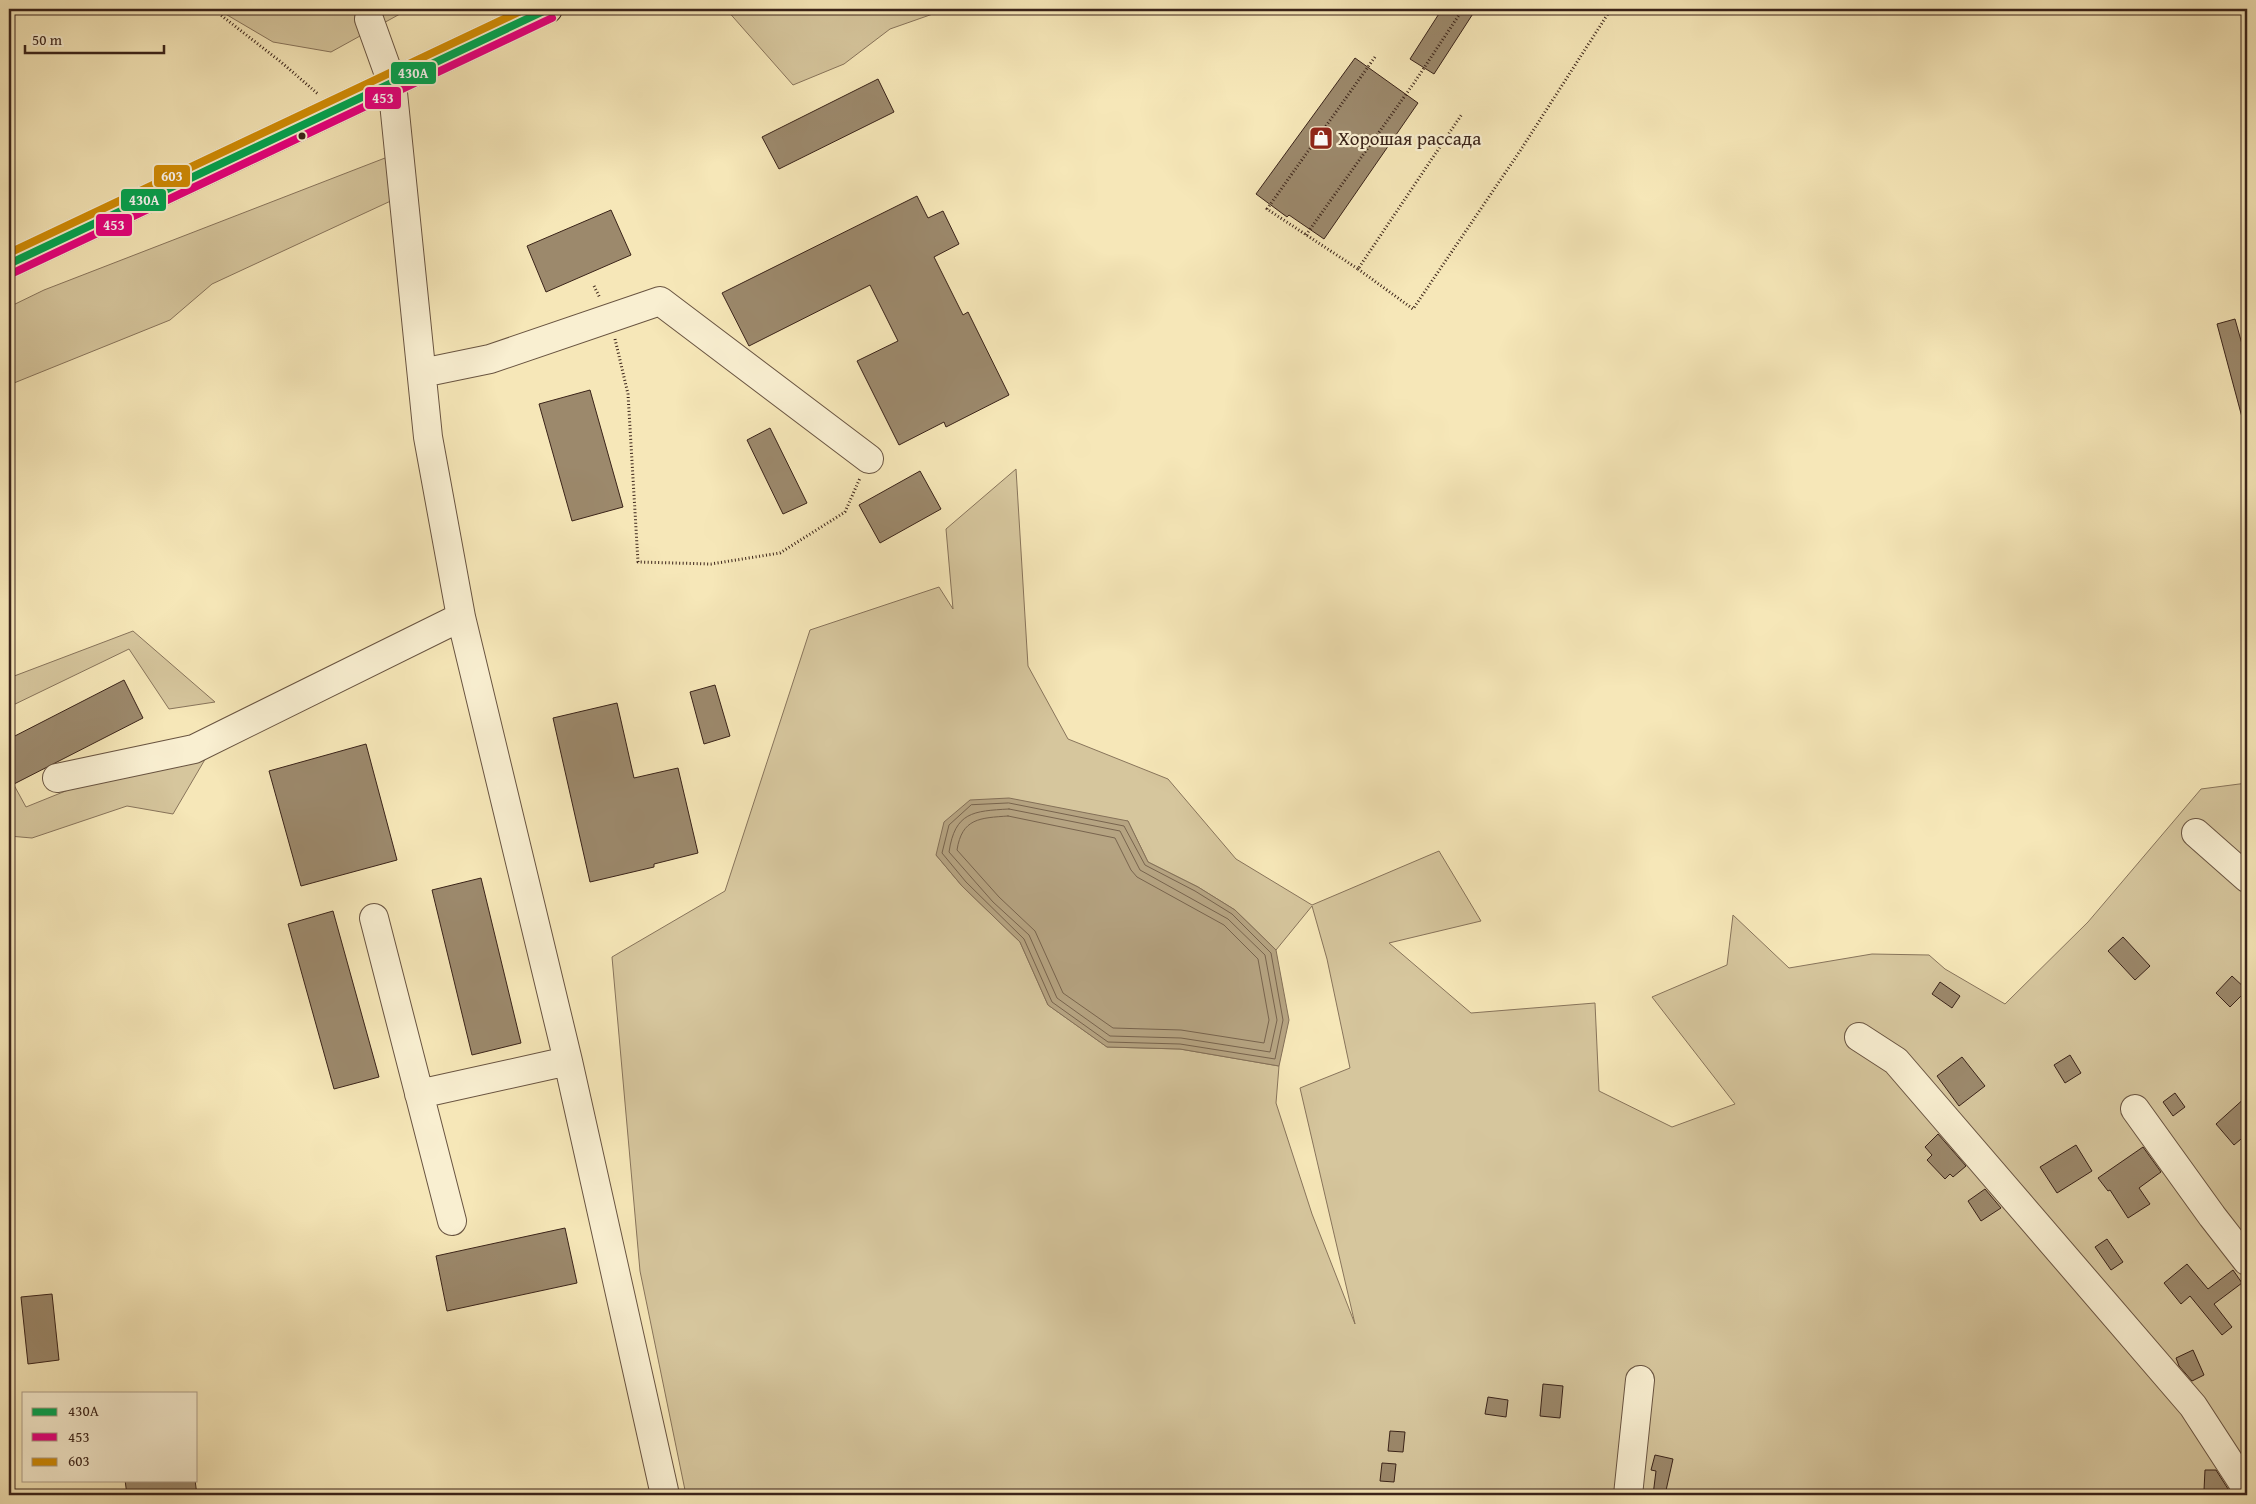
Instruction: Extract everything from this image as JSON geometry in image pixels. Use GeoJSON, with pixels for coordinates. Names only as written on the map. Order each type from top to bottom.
{"type":"FeatureCollection","features":[{"type":"Feature","properties":{"kind":"main road"},"geometry":{"type":"LineString","coordinates":[[9,264],[548,9]]}},
{"type":"Feature","properties":{"kind":"street"},"geometry":{"type":"LineString","coordinates":[[369,19],[392,82],[428,437],[461,617],[568,1061],[666,1495]]}},
{"type":"Feature","properties":{"kind":"street"},"geometry":{"type":"LineString","coordinates":[[422,374],[490,358],[660,301],[869,459]]}},
{"type":"Feature","properties":{"kind":"street"},"geometry":{"type":"LineString","coordinates":[[57,778],[194,749],[461,617]]}},
{"type":"Feature","properties":{"kind":"street"},"geometry":{"type":"LineString","coordinates":[[2196,833],[2247,878]]}},
{"type":"Feature","properties":{"kind":"street"},"geometry":{"type":"LineString","coordinates":[[374,918],[452,1222]]}},
{"type":"Feature","properties":{"kind":"street"},"geometry":{"type":"LineString","coordinates":[[1859,1037],[1896,1061],[2193,1406],[2247,1489]]}},
{"type":"Feature","properties":{"kind":"street"},"geometry":{"type":"LineString","coordinates":[[420,1094],[568,1061]]}},
{"type":"Feature","properties":{"kind":"street"},"geometry":{"type":"LineString","coordinates":[[2135,1109],[2247,1261]]}},
{"type":"Feature","properties":{"kind":"street"},"geometry":{"type":"LineString","coordinates":[[1628,1495],[1640,1380]]}},
{"type":"Feature","properties":{"kind":"path"},"geometry":{"type":"LineString","coordinates":[[213,9],[281,62],[335,110]]}},
{"type":"Feature","properties":{"kind":"path"},"geometry":{"type":"LineString","coordinates":[[1306,235],[1414,83],[1463,9]]}},
{"type":"Feature","properties":{"kind":"path"},"geometry":{"type":"LineString","coordinates":[[1375,57],[1267,210],[1358,269],[1413,309],[1515,159],[1611,9]]}},
{"type":"Feature","properties":{"kind":"path"},"geometry":{"type":"LineString","coordinates":[[1358,269],[1462,114]]}},
{"type":"Feature","properties":{"kind":"path"},"geometry":{"type":"LineString","coordinates":[[594,286],[610,318],[628,394],[638,562],[711,564],[780,553],[845,512],[869,459]]}},
{"type":"Feature","properties":{"kind":"shaded area"},"geometry":{"type":"Polygon","coordinates":[[[217,9],[409,9],[331,52],[273,42],[217,9]]]}},
{"type":"Feature","properties":{"kind":"shaded area"},"geometry":{"type":"Polygon","coordinates":[[[726,9],[947,9],[890,29],[844,64],[793,85],[726,9]]]}},
{"type":"Feature","properties":{"kind":"shaded area"},"geometry":{"type":"Polygon","coordinates":[[[385,158],[395,199],[212,284],[170,320],[9,385],[9,307],[44,290],[385,158]]]}},
{"type":"Feature","properties":{"kind":"shaded area"},"geometry":{"type":"Polygon","coordinates":[[[1016,469],[1028,666],[1068,739],[1168,779],[1236,859],[1312,905],[1439,851],[1481,921],[1389,943],[1471,1013],[1595,1003],[1599,1091],[1672,1127],[1735,1104],[1652,997],[1727,965],[1733,915],[1789,968],[1872,954],[1929,955],[1945,969],[2005,1004],[2088,922],[2201,789],[2247,783],[2247,1495],[686,1495],[640,1271],[612,957],[725,891],[810,630],[939,587],[953,609],[946,529],[1016,469]],[[1128,821],[936,855],[962,886],[1020,942],[1048,1005],[1107,1047],[1180,1049],[1279,1066],[1276,1103],[1312,1214],[1355,1324],[1300,1088],[1350,1068],[1327,959],[1312,906],[1276,950],[1235,910],[1198,887],[1148,862],[1128,821]]]}},
{"type":"Feature","properties":{"kind":"shaded area"},"geometry":{"type":"Polygon","coordinates":[[[133,631],[215,702],[169,709],[129,649],[9,707],[9,678],[133,631]]]}},
{"type":"Feature","properties":{"kind":"shaded area"},"geometry":{"type":"Polygon","coordinates":[[[224,727],[173,814],[127,806],[32,838],[9,836],[9,776],[26,807],[224,727]]]}},
{"type":"Feature","properties":{"kind":"water"},"geometry":{"type":"Polygon","coordinates":[[[1009,798],[1128,821],[1148,862],[1198,887],[1235,910],[1276,950],[1289,1020],[1279,1066],[1180,1049],[1107,1047],[1048,1005],[1020,942],[962,886],[936,855],[944,822],[970,800],[1009,798]]]}},
{"type":"Feature","properties":{"kind":"building"},"geometry":{"type":"Polygon","coordinates":[[[1442,9],[1476,9],[1434,74],[1410,59],[1442,9]]]}},
{"type":"Feature","properties":{"kind":"building"},"geometry":{"type":"Polygon","coordinates":[[[1355,58],[1418,103],[1324,239],[1289,215],[1287,217],[1256,194],[1355,58]]]}},
{"type":"Feature","properties":{"kind":"building"},"geometry":{"type":"Polygon","coordinates":[[[878,79],[894,112],[779,169],[762,137],[878,79]]]}},
{"type":"Feature","properties":{"kind":"building"},"geometry":{"type":"Polygon","coordinates":[[[917,196],[928,218],[943,211],[959,244],[934,257],[963,315],[968,312],[1009,395],[946,427],[944,422],[899,445],[857,361],[898,341],[870,285],[749,346],[722,293],[917,196]]]}},
{"type":"Feature","properties":{"kind":"building"},"geometry":{"type":"Polygon","coordinates":[[[611,210],[631,255],[546,292],[527,246],[611,210]]]}},
{"type":"Feature","properties":{"kind":"building"},"geometry":{"type":"Polygon","coordinates":[[[2235,319],[2247,362],[2247,420],[2243,421],[2217,324],[2235,319]]]}},
{"type":"Feature","properties":{"kind":"building"},"geometry":{"type":"Polygon","coordinates":[[[590,390],[623,507],[572,521],[539,404],[590,390]]]}},
{"type":"Feature","properties":{"kind":"building"},"geometry":{"type":"Polygon","coordinates":[[[770,428],[807,503],[783,514],[747,440],[770,428]]]}},
{"type":"Feature","properties":{"kind":"building"},"geometry":{"type":"Polygon","coordinates":[[[920,471],[941,509],[880,543],[859,505],[920,471]]]}},
{"type":"Feature","properties":{"kind":"building"},"geometry":{"type":"Polygon","coordinates":[[[124,680],[143,718],[14,784],[9,774],[9,739],[124,680]]]}},
{"type":"Feature","properties":{"kind":"building"},"geometry":{"type":"Polygon","coordinates":[[[715,685],[730,736],[704,744],[690,692],[715,685]]]}},
{"type":"Feature","properties":{"kind":"building"},"geometry":{"type":"Polygon","coordinates":[[[617,703],[634,778],[678,768],[698,853],[654,864],[654,867],[590,882],[553,718],[617,703]]]}},
{"type":"Feature","properties":{"kind":"building"},"geometry":{"type":"Polygon","coordinates":[[[366,744],[397,860],[301,886],[269,771],[366,744]]]}},
{"type":"Feature","properties":{"kind":"building"},"geometry":{"type":"Polygon","coordinates":[[[481,878],[521,1043],[472,1055],[432,890],[481,878]]]}},
{"type":"Feature","properties":{"kind":"building"},"geometry":{"type":"Polygon","coordinates":[[[333,911],[379,1077],[334,1089],[288,924],[333,911]]]}},
{"type":"Feature","properties":{"kind":"building"},"geometry":{"type":"Polygon","coordinates":[[[2123,937],[2150,966],[2135,980],[2108,951],[2123,937]]]}},
{"type":"Feature","properties":{"kind":"building"},"geometry":{"type":"Polygon","coordinates":[[[2232,976],[2247,990],[2230,1007],[2216,993],[2232,976]]]}},
{"type":"Feature","properties":{"kind":"building"},"geometry":{"type":"Polygon","coordinates":[[[1940,982],[1960,996],[1952,1008],[1932,994],[1940,982]]]}},
{"type":"Feature","properties":{"kind":"building"},"geometry":{"type":"Polygon","coordinates":[[[2070,1055],[2081,1073],[2065,1083],[2054,1065],[2070,1055]]]}},
{"type":"Feature","properties":{"kind":"building"},"geometry":{"type":"Polygon","coordinates":[[[1962,1057],[1985,1086],[1959,1106],[1937,1076],[1962,1057]]]}},
{"type":"Feature","properties":{"kind":"building"},"geometry":{"type":"Polygon","coordinates":[[[2175,1093],[2185,1107],[2173,1116],[2163,1102],[2175,1093]]]}},
{"type":"Feature","properties":{"kind":"building"},"geometry":{"type":"Polygon","coordinates":[[[2247,1096],[2247,1134],[2234,1145],[2216,1124],[2247,1096]]]}},
{"type":"Feature","properties":{"kind":"building"},"geometry":{"type":"Polygon","coordinates":[[[1938,1134],[1966,1166],[1953,1177],[1950,1174],[1945,1179],[1927,1160],[1932,1155],[1925,1147],[1938,1134]]]}},
{"type":"Feature","properties":{"kind":"building"},"geometry":{"type":"Polygon","coordinates":[[[2076,1145],[2092,1171],[2057,1193],[2040,1167],[2076,1145]]]}},
{"type":"Feature","properties":{"kind":"building"},"geometry":{"type":"Polygon","coordinates":[[[2143,1147],[2161,1172],[2139,1188],[2150,1204],[2128,1218],[2110,1190],[2108,1191],[2098,1178],[2143,1147]]]}},
{"type":"Feature","properties":{"kind":"building"},"geometry":{"type":"Polygon","coordinates":[[[1985,1189],[2001,1208],[1981,1221],[1968,1201],[1985,1189]]]}},
{"type":"Feature","properties":{"kind":"building"},"geometry":{"type":"Polygon","coordinates":[[[565,1228],[577,1283],[447,1311],[436,1256],[565,1228]]]}},
{"type":"Feature","properties":{"kind":"building"},"geometry":{"type":"Polygon","coordinates":[[[2107,1239],[2123,1262],[2111,1270],[2095,1247],[2107,1239]]]}},
{"type":"Feature","properties":{"kind":"building"},"geometry":{"type":"Polygon","coordinates":[[[2187,1264],[2208,1289],[2233,1270],[2242,1283],[2214,1304],[2232,1327],[2222,1335],[2190,1296],[2181,1304],[2164,1283],[2187,1264]]]}},
{"type":"Feature","properties":{"kind":"building"},"geometry":{"type":"Polygon","coordinates":[[[52,1294],[59,1360],[28,1364],[21,1297],[52,1294]]]}},
{"type":"Feature","properties":{"kind":"building"},"geometry":{"type":"Polygon","coordinates":[[[2193,1350],[2204,1375],[2192,1381],[2179,1366],[2176,1358],[2193,1350]]]}},
{"type":"Feature","properties":{"kind":"building"},"geometry":{"type":"Polygon","coordinates":[[[1543,1384],[1563,1386],[1560,1418],[1540,1416],[1543,1384]]]}},
{"type":"Feature","properties":{"kind":"building"},"geometry":{"type":"Polygon","coordinates":[[[1488,1397],[1508,1400],[1506,1417],[1485,1414],[1488,1397]]]}},
{"type":"Feature","properties":{"kind":"building"},"geometry":{"type":"Polygon","coordinates":[[[1390,1431],[1405,1432],[1403,1452],[1388,1451],[1390,1431]]]}},
{"type":"Feature","properties":{"kind":"building"},"geometry":{"type":"Polygon","coordinates":[[[1655,1455],[1673,1459],[1665,1495],[1653,1495],[1656,1471],[1651,1470],[1655,1455]]]}},
{"type":"Feature","properties":{"kind":"building"},"geometry":{"type":"Polygon","coordinates":[[[1382,1463],[1396,1464],[1394,1482],[1380,1481],[1382,1463]]]}},
{"type":"Feature","properties":{"kind":"building"},"geometry":{"type":"Polygon","coordinates":[[[2205,1470],[2216,1470],[2230,1492],[2204,1490],[2205,1470]]]}},
{"type":"Feature","properties":{"kind":"building"},"geometry":{"type":"Polygon","coordinates":[[[125,1482],[195,1482],[197,1495],[127,1495],[125,1482]]]}},
{"type":"Feature","properties":{"kind":"transit line","name":"603"},"geometry":{"type":"LineString","coordinates":[[9,253],[525,9]]}},
{"type":"Feature","properties":{"kind":"transit line","name":"430А"},"geometry":{"type":"LineString","coordinates":[[9,264],[548,9]]}},
{"type":"Feature","properties":{"kind":"transit line","name":"453"},"geometry":{"type":"LineString","coordinates":[[13,273],[552,18]]}},
{"type":"Feature","properties":{"kind":"place","name":"Хорошая рассада"},"geometry":{"type":"Point","coordinates":[1321,138]}}]}
